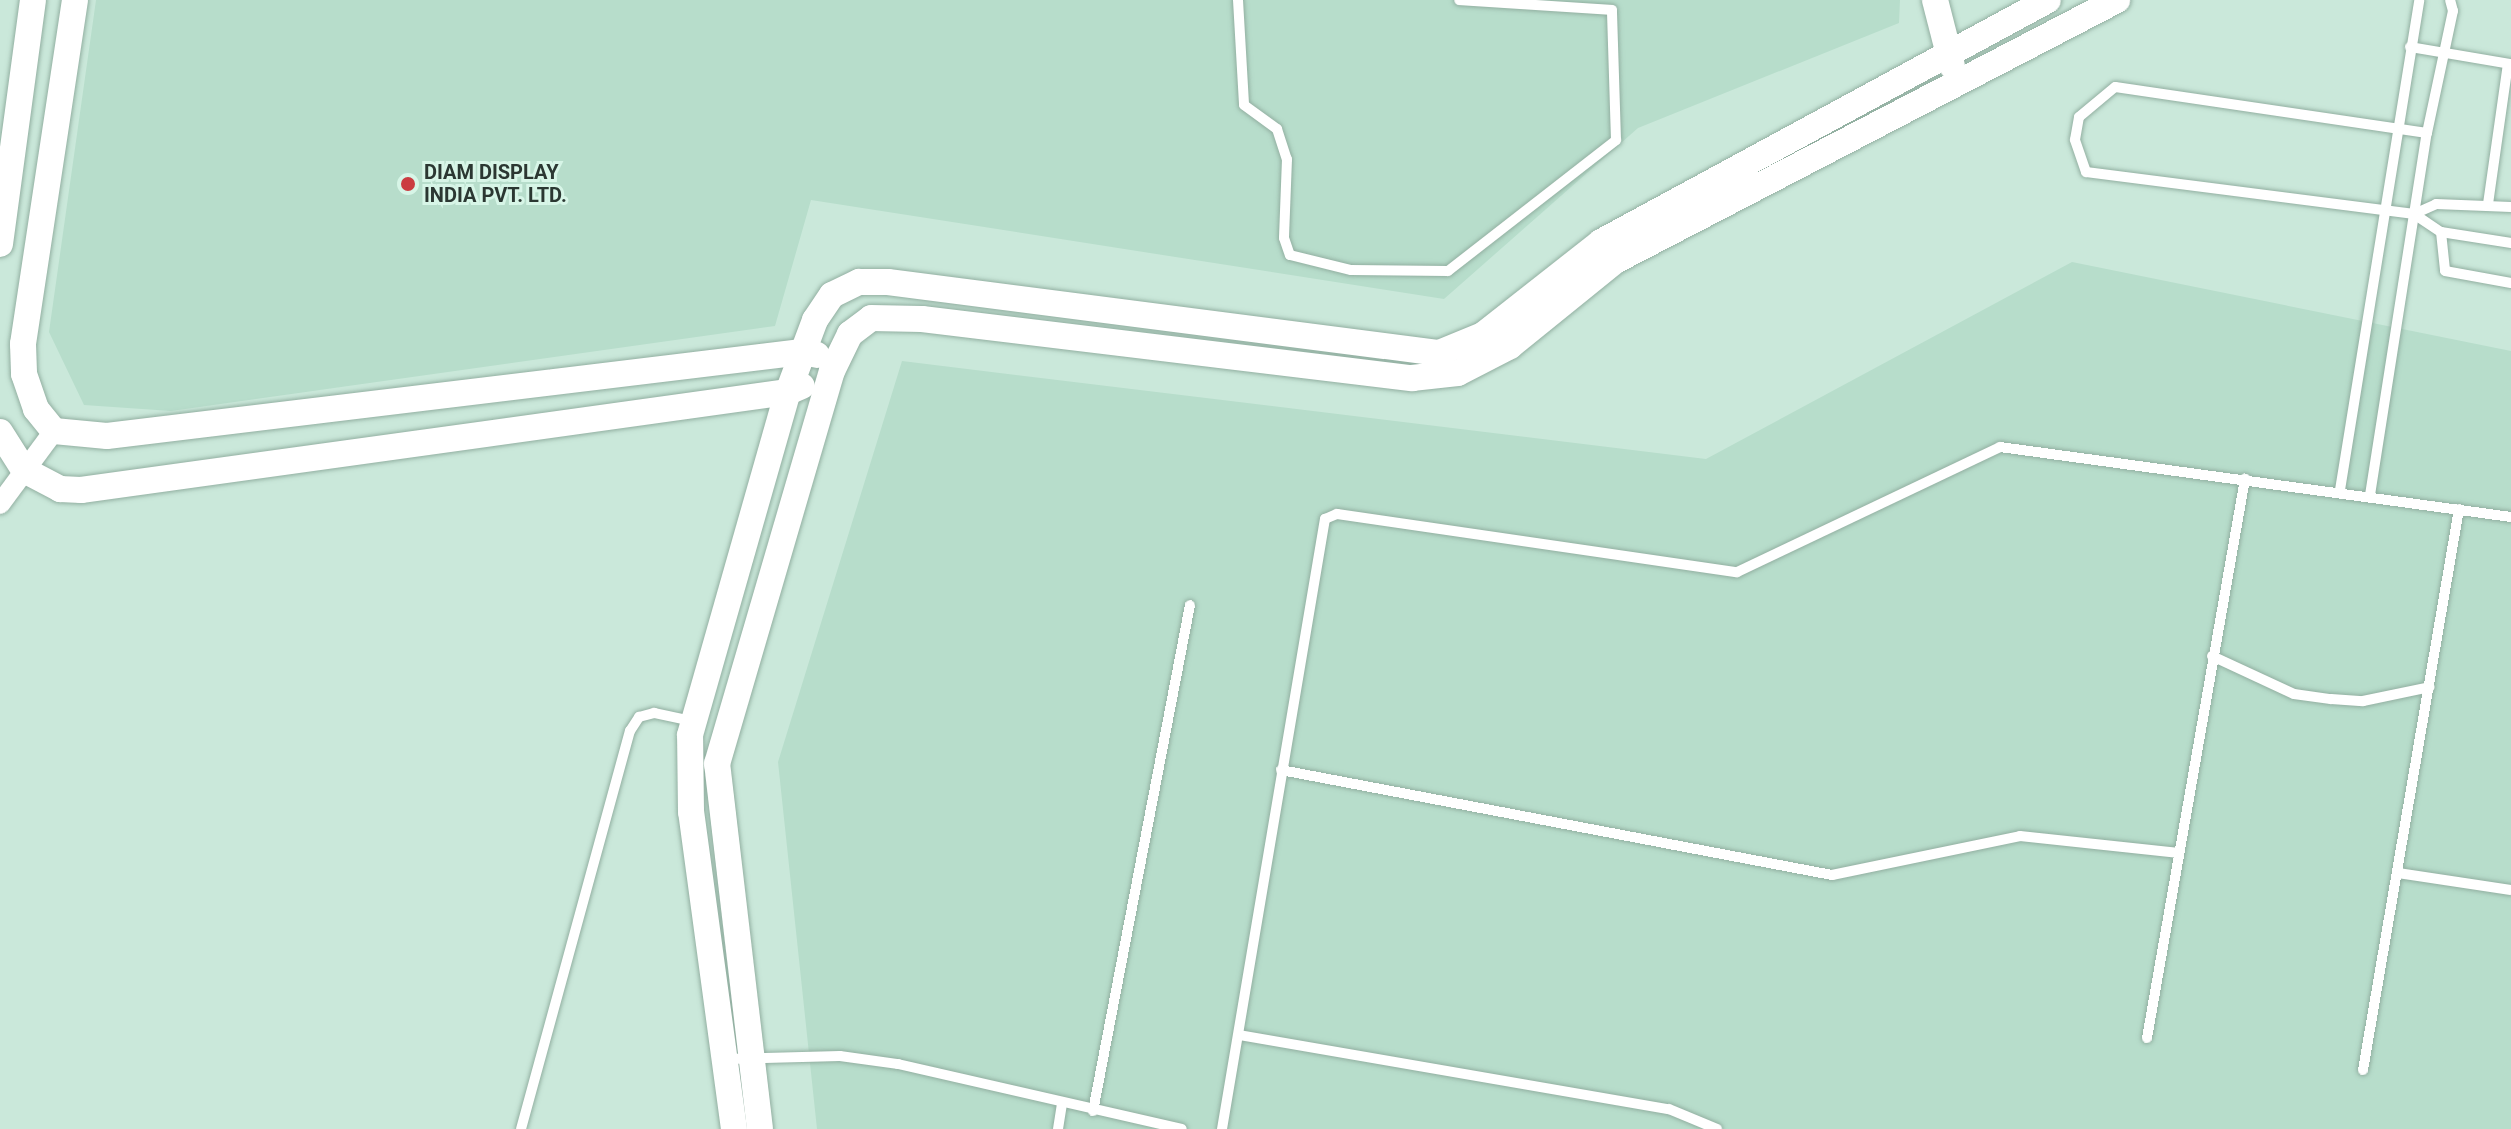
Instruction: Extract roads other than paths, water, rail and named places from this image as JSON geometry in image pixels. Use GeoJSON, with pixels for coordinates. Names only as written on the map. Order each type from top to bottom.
{"type":"FeatureCollection","features":[{"type":"Feature","properties":{"kind":"street"},"geometry":{"type":"LineString","coordinates":[[0,244],[33,0]]}},
{"type":"Feature","properties":{"kind":"street"},"geometry":{"type":"LineString","coordinates":[[75,0],[23,344],[24,374],[36,409],[54,431],[107,436],[802,352],[834,364]]}},
{"type":"Feature","properties":{"kind":"street"},"geometry":{"type":"LineString","coordinates":[[1935,0],[1946,52],[1959,80]]}},
{"type":"Feature","properties":{"kind":"street"},"geometry":{"type":"LineString","coordinates":[[734,1129],[727,1059],[691,812],[688,767],[694,721],[788,392],[802,352],[832,295],[859,282],[888,282],[1439,353],[1483,335],[1601,242],[1946,52],[2048,0]]}},
{"type":"Feature","properties":{"kind":"street"},"geometry":{"type":"LineString","coordinates":[[760,1129],[717,764],[834,364],[850,334],[871,318],[909,319],[1412,378],[1458,373],[1510,346],[1615,261],[2117,0]]}},
{"type":"Feature","properties":{"kind":"street"},"geometry":{"type":"LineString","coordinates":[[0,432],[24,470],[60,489],[100,488],[216,468],[788,392],[834,364]]}},
{"type":"Feature","properties":{"kind":"street"},"geometry":{"type":"LineString","coordinates":[[0,504],[54,431]]}},
{"type":"Feature","properties":{"kind":"lane"},"geometry":{"type":"LineString","coordinates":[[1238,0],[1244,105],[1277,129],[1287,159],[1284,238],[1290,255],[1351,270],[1448,271],[1616,140],[1612,10],[1459,0]]}},
{"type":"Feature","properties":{"kind":"lane"},"geometry":{"type":"LineString","coordinates":[[2340,490],[2419,0]]}},
{"type":"Feature","properties":{"kind":"lane"},"geometry":{"type":"LineString","coordinates":[[2370,495],[2427,133],[2453,11],[2450,0]]}},
{"type":"Feature","properties":{"kind":"lane"},"geometry":{"type":"LineString","coordinates":[[2410,47],[2510,64],[2507,112],[2488,204]]}},
{"type":"Feature","properties":{"kind":"lane"},"geometry":{"type":"LineString","coordinates":[[2427,133],[2115,87],[2079,117],[2075,140],[2086,172],[2414,214],[2441,232],[2511,243]]}},
{"type":"Feature","properties":{"kind":"lane"},"geometry":{"type":"LineString","coordinates":[[2497,159],[2511,161]]}},
{"type":"Feature","properties":{"kind":"lane"},"geometry":{"type":"LineString","coordinates":[[2414,214],[2436,204],[2511,207]]}},
{"type":"Feature","properties":{"kind":"lane"},"geometry":{"type":"LineString","coordinates":[[2441,232],[2445,271],[2511,283]]}},
{"type":"Feature","properties":{"kind":"lane"},"geometry":{"type":"LineString","coordinates":[[1222,1129],[1325,519],[1337,514],[1737,572],[2000,447],[2340,490],[2511,517]]}},
{"type":"Feature","properties":{"kind":"lane"},"geometry":{"type":"LineString","coordinates":[[2147,1038],[2245,479]]}},
{"type":"Feature","properties":{"kind":"lane"},"geometry":{"type":"LineString","coordinates":[[2363,1070],[2459,509]]}},
{"type":"Feature","properties":{"kind":"lane"},"geometry":{"type":"LineString","coordinates":[[1093,1111],[1190,605]]}},
{"type":"Feature","properties":{"kind":"lane"},"geometry":{"type":"LineString","coordinates":[[2212,656],[2294,694],[2363,701],[2430,687]]}},
{"type":"Feature","properties":{"kind":"lane"},"geometry":{"type":"LineString","coordinates":[[521,1129],[630,731],[639,717],[654,713],[694,721]]}},
{"type":"Feature","properties":{"kind":"lane"},"geometry":{"type":"LineString","coordinates":[[1281,770],[1832,875],[2020,836],[2179,853]]}},
{"type":"Feature","properties":{"kind":"lane"},"geometry":{"type":"LineString","coordinates":[[2398,873],[2511,890]]}},
{"type":"Feature","properties":{"kind":"lane"},"geometry":{"type":"LineString","coordinates":[[1239,1035],[1669,1109],[1717,1129]]}},
{"type":"Feature","properties":{"kind":"lane"},"geometry":{"type":"LineString","coordinates":[[727,1059],[840,1056],[898,1064],[1157,1127],[1182,1129]]}},
{"type":"Feature","properties":{"kind":"lane"},"geometry":{"type":"LineString","coordinates":[[1058,1129],[1062,1105]]}},
{"type":"Feature","properties":{"kind":"place","name":"DIAM DISPLAY INDIA PVT. LTD."},"geometry":{"type":"Point","coordinates":[408,184]}}]}
